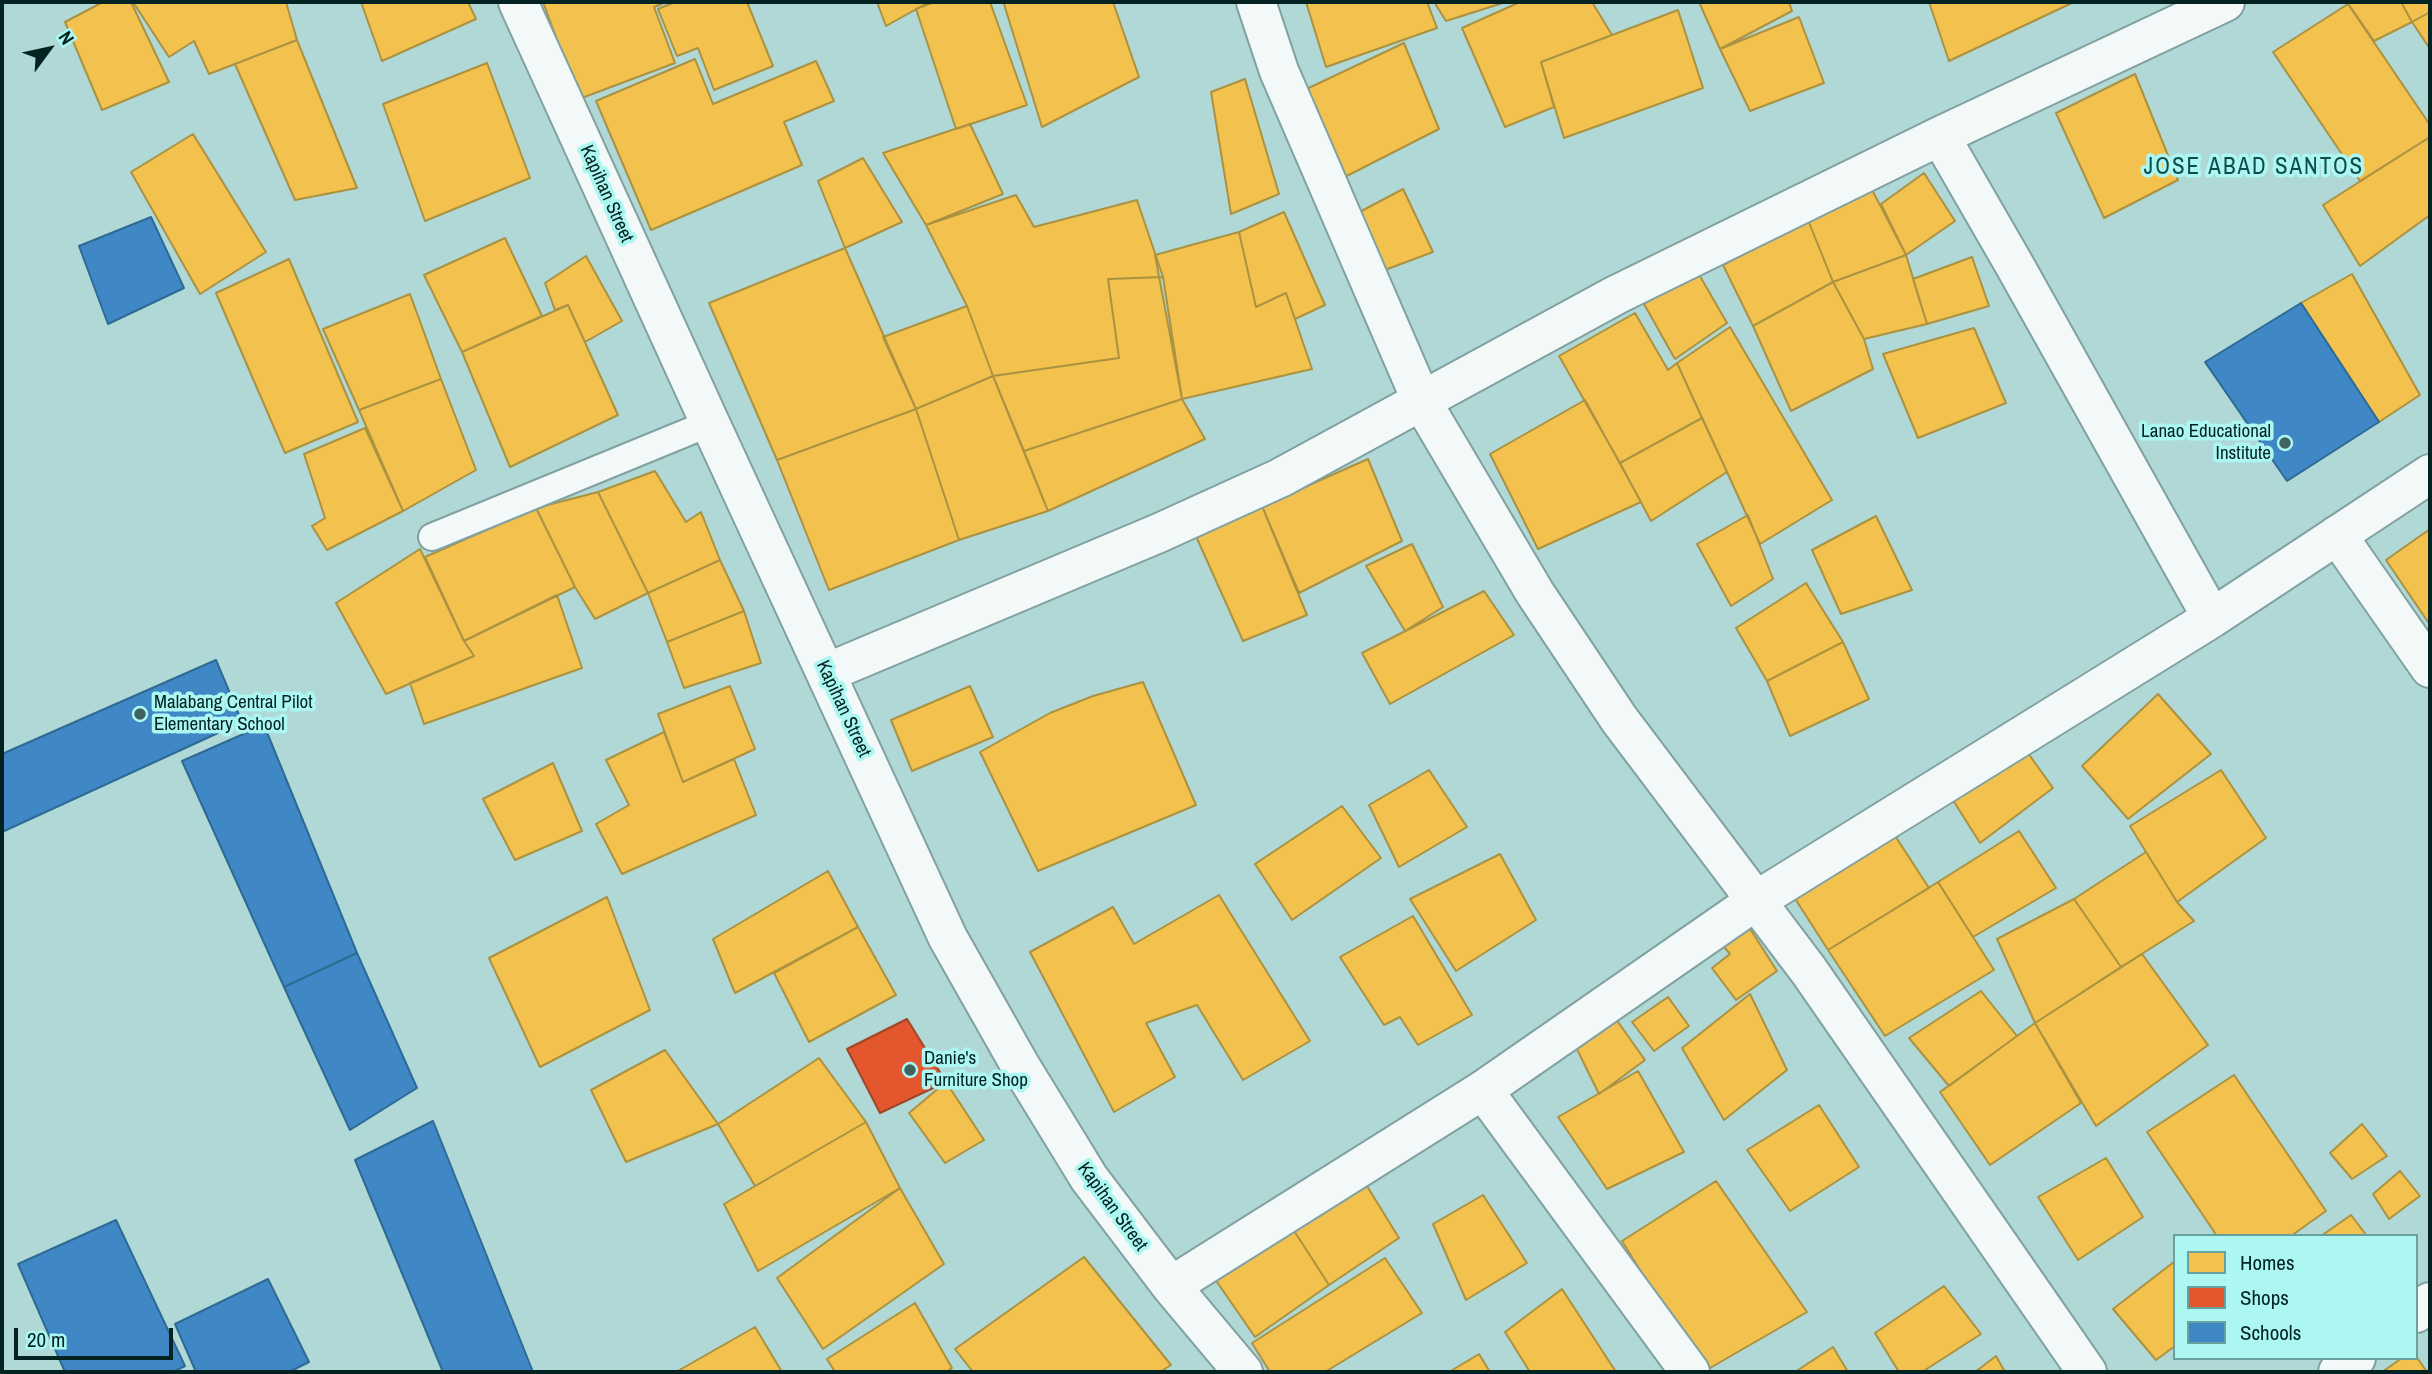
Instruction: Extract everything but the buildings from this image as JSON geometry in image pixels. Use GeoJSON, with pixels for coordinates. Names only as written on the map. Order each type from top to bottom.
{"type":"FeatureCollection","features":[{"type":"Feature","properties":{"kind":"street","name":"Kapihan Street"},"geometry":{"type":"LineString","coordinates":[[518,2],[709,423],[948,938],[1021,1067],[1089,1178],[1171,1286],[1243,1372]]}},
{"type":"Feature","properties":{"kind":"street"},"geometry":{"type":"LineString","coordinates":[[1256,2],[1279,71],[1422,402],[1535,593],[1619,719],[1757,900],[2087,1372]]}},
{"type":"Feature","properties":{"kind":"street"},"geometry":{"type":"LineString","coordinates":[[826,673],[1280,478],[1616,295],[1940,136],[2225,2]]}},
{"type":"Feature","properties":{"kind":"street"},"geometry":{"type":"LineString","coordinates":[[1940,136],[2211,618]]}},
{"type":"Feature","properties":{"kind":"street"},"geometry":{"type":"LineString","coordinates":[[1171,1286],[1483,1090],[1757,900],[2211,618],[2430,474]]}},
{"type":"Feature","properties":{"kind":"street"},"geometry":{"type":"LineString","coordinates":[[2337,535],[2430,668]]}},
{"type":"Feature","properties":{"kind":"street"},"geometry":{"type":"LineString","coordinates":[[1483,1090],[1690,1372]]}},
{"type":"Feature","properties":{"kind":"street"},"geometry":{"type":"LineString","coordinates":[[2338,1372],[2353,1360]]}},
{"type":"Feature","properties":{"kind":"lane"},"geometry":{"type":"LineString","coordinates":[[432,537],[709,423]]}},
{"type":"Feature","properties":{"kind":"place","name":"Lanao Educational Institute"},"geometry":{"type":"Point","coordinates":[2285,443]}},
{"type":"Feature","properties":{"kind":"place","name":"Malabang Central Pilot Elementary School"},"geometry":{"type":"Point","coordinates":[140,714]}},
{"type":"Feature","properties":{"kind":"place","name":"Danie's Furniture Shop"},"geometry":{"type":"Point","coordinates":[910,1070]}},
{"type":"Feature","properties":{"kind":"district","name":"JOSE ABAD SANTOS"},"geometry":{"type":"Point","coordinates":[2254,168]}}]}
